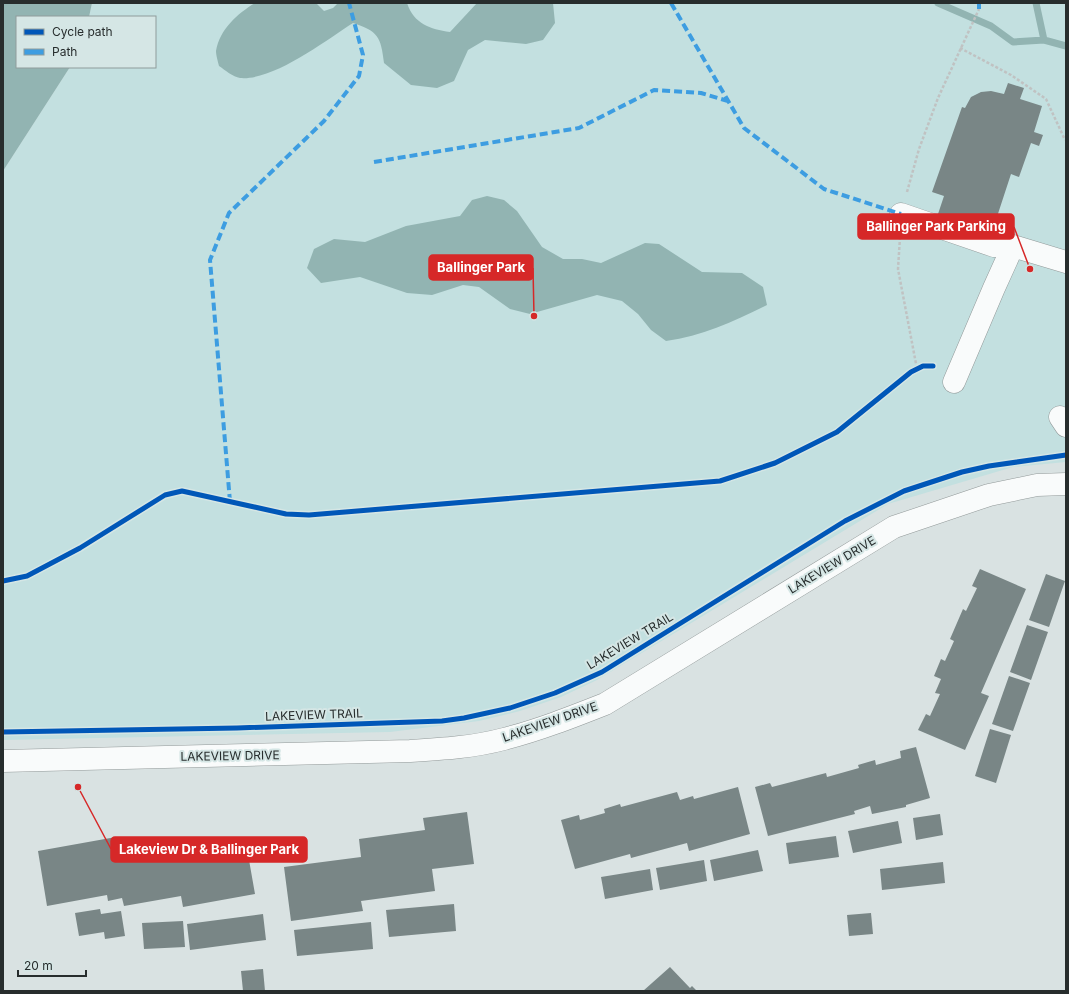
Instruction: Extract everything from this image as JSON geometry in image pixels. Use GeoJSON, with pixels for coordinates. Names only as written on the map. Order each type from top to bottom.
{"type":"FeatureCollection","features":[{"type":"Feature","properties":{"kind":"street"},"geometry":{"type":"LineString","coordinates":[[901,214],[994,246],[1013,246],[1066,262]]}},
{"type":"Feature","properties":{"kind":"street"},"geometry":{"type":"LineString","coordinates":[[954,382],[1013,246]]}},
{"type":"Feature","properties":{"kind":"street","name":"LAKEVIEW DRIVE"},"geometry":{"type":"LineString","coordinates":[[3,761],[410,751],[455,748],[504,739],[555,723],[605,704],[894,528],[989,495],[1037,486],[1066,484]]}},
{"type":"Feature","properties":{"kind":"path"},"geometry":{"type":"LineString","coordinates":[[938,98],[979,9]]}},
{"type":"Feature","properties":{"kind":"path"},"geometry":{"type":"LineString","coordinates":[[960,48],[1011,75],[1046,99],[1065,140]]}},
{"type":"Feature","properties":{"kind":"path"},"geometry":{"type":"LineString","coordinates":[[911,372],[923,366]]}},
{"type":"Feature","properties":{"kind":"shaded area"},"geometry":{"type":"Polygon","coordinates":[[[3,3],[92,3],[89,16],[16,16],[16,68],[69,68],[3,171],[3,3]]]}},
{"type":"Feature","properties":{"kind":"shaded area"},"geometry":{"type":"Polygon","coordinates":[[[92,3],[1066,3],[1066,462],[1013,467],[888,504],[597,680],[561,697],[520,711],[479,721],[390,732],[3,740],[3,171],[69,68],[156,68],[156,16],[89,16],[92,3]]]}},
{"type":"Feature","properties":{"kind":"shaded area"},"geometry":{"type":"Polygon","coordinates":[[[255,3],[316,3],[324,11],[333,8],[338,3],[407,3],[418,21],[429,27],[450,32],[477,3],[553,3],[555,23],[543,40],[526,44],[485,40],[468,50],[454,81],[437,88],[411,85],[384,63],[377,36],[368,29],[353,23],[314,49],[283,67],[253,77],[240,78],[232,75],[219,66],[216,51],[225,29],[236,17],[255,3]]]}},
{"type":"Feature","properties":{"kind":"shaded area"},"geometry":{"type":"Polygon","coordinates":[[[487,196],[504,200],[517,211],[542,247],[563,259],[582,259],[601,263],[645,243],[659,244],[702,272],[742,273],[763,287],[767,305],[706,332],[666,341],[651,330],[638,314],[622,301],[597,295],[530,314],[510,309],[479,287],[463,285],[432,295],[407,293],[360,277],[321,283],[307,268],[314,249],[334,239],[365,242],[406,226],[460,216],[472,200],[487,196]]]}},
{"type":"Feature","properties":{"kind":"building"},"geometry":{"type":"Polygon","coordinates":[[[1008,83],[1024,88],[1020,99],[1042,106],[1034,132],[1043,135],[1039,146],[1031,143],[1019,177],[1011,174],[992,232],[938,214],[944,196],[932,192],[962,107],[965,108],[971,97],[981,92],[991,91],[1004,94],[1008,83]]]}},
{"type":"Feature","properties":{"kind":"building"},"geometry":{"type":"Polygon","coordinates":[[[980,569],[1026,589],[981,693],[989,696],[965,750],[918,730],[926,714],[930,716],[940,694],[935,693],[941,679],[934,676],[941,659],[945,661],[954,641],[950,639],[963,609],[966,611],[977,588],[972,586],[980,569]]]}},
{"type":"Feature","properties":{"kind":"building"},"geometry":{"type":"Polygon","coordinates":[[[1046,574],[1065,581],[1049,627],[1029,620],[1046,574]]]}},
{"type":"Feature","properties":{"kind":"building"},"geometry":{"type":"Polygon","coordinates":[[[1027,625],[1048,632],[1031,680],[1010,672],[1027,625]]]}},
{"type":"Feature","properties":{"kind":"building"},"geometry":{"type":"Polygon","coordinates":[[[1009,676],[1030,683],[1013,731],[992,724],[1009,676]]]}},
{"type":"Feature","properties":{"kind":"building"},"geometry":{"type":"Polygon","coordinates":[[[990,729],[1011,735],[996,783],[975,776],[990,729]]]}},
{"type":"Feature","properties":{"kind":"building"},"geometry":{"type":"Polygon","coordinates":[[[916,747],[930,798],[906,805],[906,807],[872,814],[870,806],[854,811],[855,814],[768,836],[755,787],[770,783],[772,787],[826,773],[827,777],[859,768],[858,765],[875,760],[876,765],[901,758],[900,751],[916,747]]]}},
{"type":"Feature","properties":{"kind":"building"},"geometry":{"type":"Polygon","coordinates":[[[738,787],[750,834],[689,851],[687,843],[631,858],[630,854],[575,869],[561,820],[579,815],[580,820],[605,813],[604,809],[620,804],[621,807],[677,792],[680,800],[693,796],[694,799],[738,787]]]}},
{"type":"Feature","properties":{"kind":"building"},"geometry":{"type":"Polygon","coordinates":[[[467,812],[474,864],[432,869],[435,891],[361,901],[363,911],[291,921],[284,867],[361,857],[359,839],[425,830],[423,818],[467,812]]]}},
{"type":"Feature","properties":{"kind":"building"},"geometry":{"type":"Polygon","coordinates":[[[940,814],[943,835],[916,840],[913,818],[940,814]]]}},
{"type":"Feature","properties":{"kind":"building"},"geometry":{"type":"Polygon","coordinates":[[[898,821],[902,843],[853,853],[848,831],[898,821]]]}},
{"type":"Feature","properties":{"kind":"building"},"geometry":{"type":"Polygon","coordinates":[[[836,836],[839,857],[789,864],[786,843],[836,836]]]}},
{"type":"Feature","properties":{"kind":"building"},"geometry":{"type":"Polygon","coordinates":[[[116,837],[119,854],[179,844],[181,855],[246,843],[255,894],[183,907],[181,896],[124,906],[122,898],[108,901],[107,895],[47,906],[38,851],[116,837]]]}},
{"type":"Feature","properties":{"kind":"building"},"geometry":{"type":"Polygon","coordinates":[[[758,850],[763,871],[714,881],[710,860],[758,850]]]}},
{"type":"Feature","properties":{"kind":"building"},"geometry":{"type":"Polygon","coordinates":[[[704,860],[707,881],[660,890],[656,868],[704,860]]]}},
{"type":"Feature","properties":{"kind":"building"},"geometry":{"type":"Polygon","coordinates":[[[943,862],[945,883],[882,890],[880,869],[943,862]]]}},
{"type":"Feature","properties":{"kind":"building"},"geometry":{"type":"Polygon","coordinates":[[[650,869],[653,890],[605,899],[601,877],[650,869]]]}},
{"type":"Feature","properties":{"kind":"building"},"geometry":{"type":"Polygon","coordinates":[[[454,904],[456,931],[389,937],[386,910],[454,904]]]}},
{"type":"Feature","properties":{"kind":"building"},"geometry":{"type":"Polygon","coordinates":[[[100,909],[101,914],[121,911],[125,936],[105,939],[104,932],[79,936],[75,913],[100,909]]]}},
{"type":"Feature","properties":{"kind":"building"},"geometry":{"type":"Polygon","coordinates":[[[871,913],[873,934],[849,936],[847,915],[871,913]]]}},
{"type":"Feature","properties":{"kind":"building"},"geometry":{"type":"Polygon","coordinates":[[[263,914],[266,940],[190,950],[187,924],[263,914]]]}},
{"type":"Feature","properties":{"kind":"building"},"geometry":{"type":"Polygon","coordinates":[[[183,921],[185,947],[144,949],[142,923],[183,921]]]}},
{"type":"Feature","properties":{"kind":"building"},"geometry":{"type":"Polygon","coordinates":[[[371,922],[373,949],[297,956],[294,930],[371,922]]]}},
{"type":"Feature","properties":{"kind":"building"},"geometry":{"type":"Polygon","coordinates":[[[670,967],[690,988],[692,986],[697,991],[643,991],[670,967]]]}},
{"type":"Feature","properties":{"kind":"building"},"geometry":{"type":"Polygon","coordinates":[[[263,969],[265,991],[243,991],[241,971],[263,969]]]}},
{"type":"Feature","properties":{"kind":"waterway"},"geometry":{"type":"LineString","coordinates":[[938,3],[991,26],[1013,42],[1044,40],[1066,46]]}},
{"type":"Feature","properties":{"kind":"waterway"},"geometry":{"type":"LineString","coordinates":[[1036,3],[1044,40]]}},
{"type":"Feature","properties":{"kind":"marked path"},"geometry":{"type":"LineString","coordinates":[[230,502],[210,260],[229,213],[324,121],[359,76],[363,55],[349,3]]}},
{"type":"Feature","properties":{"kind":"marked path"},"geometry":{"type":"LineString","coordinates":[[671,3],[744,128],[824,189],[901,214]]}},
{"type":"Feature","properties":{"kind":"marked path"},"geometry":{"type":"LineString","coordinates":[[979,3],[979,9]]}},
{"type":"Feature","properties":{"kind":"marked path"},"geometry":{"type":"LineString","coordinates":[[374,162],[579,128],[654,90],[701,93],[728,101]]}},
{"type":"Feature","properties":{"kind":"cycle path"},"geometry":{"type":"LineString","coordinates":[[3,581],[27,576],[80,548],[165,495],[182,491],[286,514],[309,515],[720,481],[775,463],[837,432],[911,372],[923,366],[933,366]]}},
{"type":"Feature","properties":{"kind":"cycle path","name":"LAKEVIEW TRAIL"},"geometry":{"type":"LineString","coordinates":[[3,732],[237,728],[442,721],[510,708],[555,693],[602,672],[845,521],[904,491],[962,472],[989,466],[1066,455]]}},
{"type":"Feature","properties":{"kind":"place","name":"Ballinger Park Parking"},"geometry":{"type":"Point","coordinates":[1030,269]}},
{"type":"Feature","properties":{"kind":"place","name":"Ballinger Park"},"geometry":{"type":"Point","coordinates":[534,316]}},
{"type":"Feature","properties":{"kind":"place","name":"Lakeview Dr & Ballinger Park"},"geometry":{"type":"Point","coordinates":[78,787]}}]}
